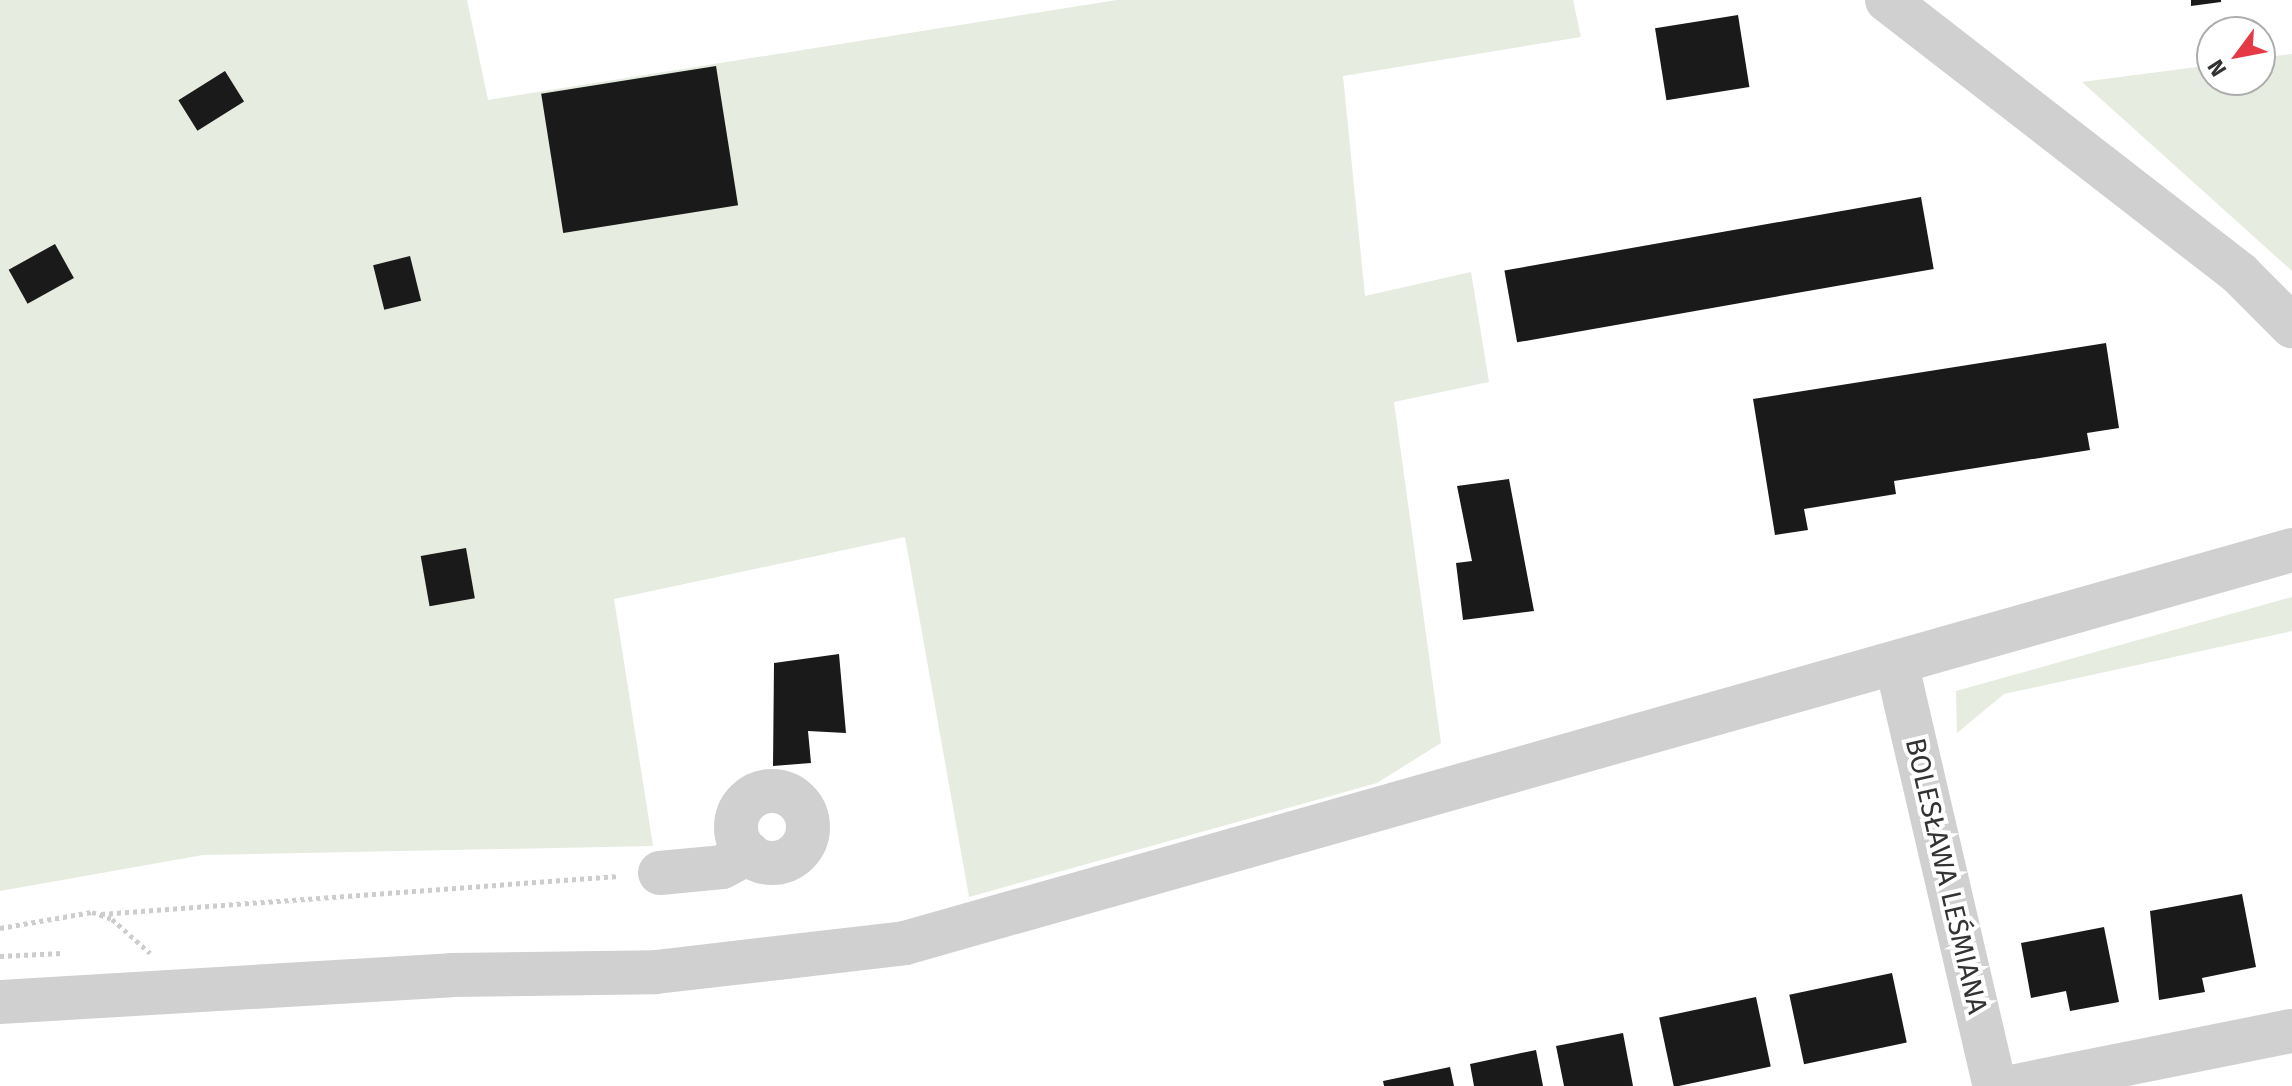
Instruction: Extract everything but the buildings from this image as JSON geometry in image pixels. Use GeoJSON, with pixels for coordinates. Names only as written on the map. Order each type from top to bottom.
{"type":"FeatureCollection","features":[{"type":"Feature","properties":{"kind":"street"},"geometry":{"type":"LineString","coordinates":[[1887,0],[2240,274],[2292,326]]}},
{"type":"Feature","properties":{"kind":"street"},"geometry":{"type":"LineString","coordinates":[[0,1002],[188,990],[656,972],[905,943],[1897,666],[2292,550]]}},
{"type":"Feature","properties":{"kind":"street","name":"BOLESŁAWA LEŚMIANA"},"geometry":{"type":"LineString","coordinates":[[1897,666],[1995,1086]]}},
{"type":"Feature","properties":{"kind":"street"},"geometry":{"type":"LineString","coordinates":[[660,873],[722,867],[748,853]]}},
{"type":"Feature","properties":{"kind":"street"},"geometry":{"type":"LineString","coordinates":[[2016,1086],[2292,1031]]}},
{"type":"Feature","properties":{"kind":"path"},"geometry":{"type":"LineString","coordinates":[[0,928],[101,914],[660,873]]}},
{"type":"Feature","properties":{"kind":"path"},"geometry":{"type":"LineString","coordinates":[[101,914],[148,950],[188,990]]}},
{"type":"Feature","properties":{"kind":"path"},"geometry":{"type":"LineString","coordinates":[[133,951],[164,950]]}},
{"type":"Feature","properties":{"kind":"path"},"geometry":{"type":"LineString","coordinates":[[0,956],[74,953]]}},
{"type":"Feature","properties":{"kind":"shaded area"},"geometry":{"type":"Polygon","coordinates":[[[0,0],[467,0],[488,100],[1117,0],[1573,0],[1581,37],[1343,76],[1365,296],[1471,272],[1489,382],[1394,402],[1441,743],[1377,783],[969,897],[905,537],[614,599],[653,846],[203,855],[0,891],[0,0]]]}},
{"type":"Feature","properties":{"kind":"shaded area"},"geometry":{"type":"Polygon","coordinates":[[[2292,54],[2292,271],[2082,82],[2196,67],[2196,96],[2276,96],[2276,56],[2292,54]]]}},
{"type":"Feature","properties":{"kind":"shaded area"},"geometry":{"type":"Polygon","coordinates":[[[2292,597],[2292,631],[2004,694],[1957,733],[1956,691],[2292,597]]]}}]}
